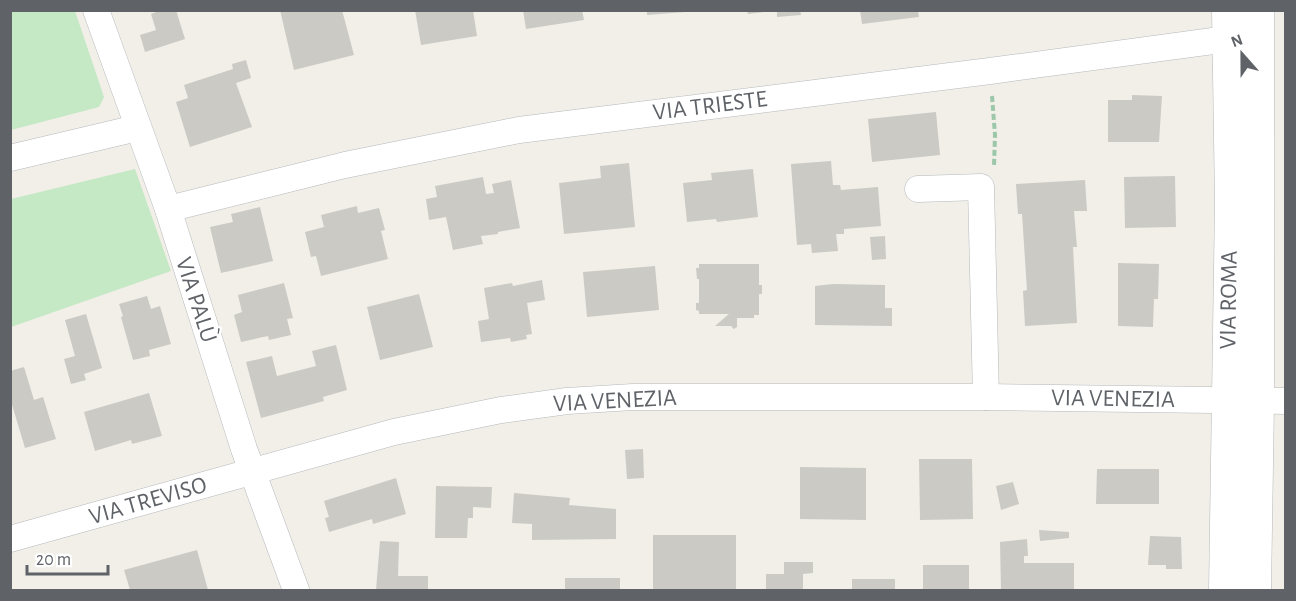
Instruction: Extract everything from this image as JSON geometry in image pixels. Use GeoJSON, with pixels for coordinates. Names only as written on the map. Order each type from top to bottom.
{"type":"FeatureCollection","features":[{"type":"Feature","properties":{"kind":"street","name":"VIA PALÙ"},"geometry":{"type":"LineString","coordinates":[[96,10],[168,209],[252,472],[296,591]]}},
{"type":"Feature","properties":{"kind":"street","name":"VIA TRIESTE"},"geometry":{"type":"LineString","coordinates":[[168,209],[345,165],[519,130],[1169,47],[1243,26]]}},
{"type":"Feature","properties":{"kind":"street","name":"VIA ROMA"},"geometry":{"type":"LineString","coordinates":[[1243,26],[1253,401],[1255,591]]}},
{"type":"Feature","properties":{"kind":"street"},"geometry":{"type":"LineString","coordinates":[[10,158],[137,128]]}},
{"type":"Feature","properties":{"kind":"street"},"geometry":{"type":"LineString","coordinates":[[918,189],[981,187],[986,398]]}},
{"type":"Feature","properties":{"kind":"street","name":"VIA VENEZIA"},"geometry":{"type":"LineString","coordinates":[[252,472],[394,432],[501,410],[567,401],[633,397],[1253,401]]}},
{"type":"Feature","properties":{"kind":"street","name":"VIA ROMA"},"geometry":{"type":"LineString","coordinates":[[1225,591],[1253,401]]}},
{"type":"Feature","properties":{"kind":"street","name":"VIA TREVISO"},"geometry":{"type":"LineString","coordinates":[[10,539],[252,472]]}},
{"type":"Feature","properties":{"kind":"path"},"geometry":{"type":"LineString","coordinates":[[990,71],[995,135],[993,170]]}},
{"type":"Feature","properties":{"kind":"green space"},"geometry":{"type":"Polygon","coordinates":[[[11,10],[75,11],[104,97],[99,107],[11,130],[11,10]]]}},
{"type":"Feature","properties":{"kind":"green space"},"geometry":{"type":"Polygon","coordinates":[[[135,169],[171,271],[11,327],[11,199],[135,169]]]}},
{"type":"Feature","properties":{"kind":"building"},"geometry":{"type":"Polygon","coordinates":[[[161,10],[176,10],[185,39],[145,52],[140,35],[156,30],[151,14],[161,10]]]}},
{"type":"Feature","properties":{"kind":"building"},"geometry":{"type":"Polygon","coordinates":[[[280,10],[342,10],[354,55],[294,70],[280,10]]]}},
{"type":"Feature","properties":{"kind":"building"},"geometry":{"type":"Polygon","coordinates":[[[415,10],[473,10],[477,36],[421,45],[415,10]]]}},
{"type":"Feature","properties":{"kind":"building"},"geometry":{"type":"Polygon","coordinates":[[[523,10],[582,10],[584,20],[526,29],[523,10]]]}},
{"type":"Feature","properties":{"kind":"building"},"geometry":{"type":"Polygon","coordinates":[[[647,10],[685,10],[685,12],[647,15],[647,10]]]}},
{"type":"Feature","properties":{"kind":"building"},"geometry":{"type":"Polygon","coordinates":[[[747,10],[764,10],[764,12],[748,14],[747,10]]]}},
{"type":"Feature","properties":{"kind":"building"},"geometry":{"type":"Polygon","coordinates":[[[777,10],[800,10],[801,15],[777,17],[777,10]]]}},
{"type":"Feature","properties":{"kind":"building"},"geometry":{"type":"Polygon","coordinates":[[[860,10],[918,10],[919,17],[862,24],[860,10]]]}},
{"type":"Feature","properties":{"kind":"building"},"geometry":{"type":"Polygon","coordinates":[[[246,60],[251,78],[236,83],[252,127],[190,147],[176,102],[188,98],[184,85],[233,69],[232,64],[246,60]]]}},
{"type":"Feature","properties":{"kind":"building"},"geometry":{"type":"Polygon","coordinates":[[[1132,95],[1162,96],[1159,142],[1108,142],[1108,100],[1132,100],[1132,95]]]}},
{"type":"Feature","properties":{"kind":"building"},"geometry":{"type":"Polygon","coordinates":[[[936,112],[940,155],[872,162],[868,119],[936,112]]]}},
{"type":"Feature","properties":{"kind":"building"},"geometry":{"type":"Polygon","coordinates":[[[831,161],[833,185],[840,185],[841,190],[878,187],[881,226],[844,229],[844,234],[836,234],[838,251],[812,253],[811,244],[797,245],[791,164],[831,161]]]}},
{"type":"Feature","properties":{"kind":"building"},"geometry":{"type":"Polygon","coordinates":[[[629,163],[635,227],[564,234],[559,183],[601,178],[600,166],[629,163]]]}},
{"type":"Feature","properties":{"kind":"building"},"geometry":{"type":"Polygon","coordinates":[[[753,169],[758,217],[717,222],[716,219],[687,222],[683,183],[712,180],[711,173],[753,169]]]}},
{"type":"Feature","properties":{"kind":"building"},"geometry":{"type":"Polygon","coordinates":[[[1175,176],[1176,227],[1125,228],[1124,177],[1175,176]]]}},
{"type":"Feature","properties":{"kind":"building"},"geometry":{"type":"Polygon","coordinates":[[[483,177],[486,194],[494,193],[492,184],[511,180],[520,228],[481,236],[483,244],[453,250],[446,217],[429,220],[426,199],[437,197],[435,186],[483,177]]]}},
{"type":"Feature","properties":{"kind":"building"},"geometry":{"type":"Polygon","coordinates":[[[1085,180],[1087,211],[1074,211],[1077,247],[1073,247],[1077,323],[1025,326],[1023,291],[1027,290],[1022,214],[1018,214],[1016,184],[1085,180]]]}},
{"type":"Feature","properties":{"kind":"building"},"geometry":{"type":"Polygon","coordinates":[[[357,206],[358,213],[379,208],[385,230],[381,231],[388,259],[321,276],[316,256],[311,257],[305,232],[324,227],[321,215],[357,206]]]}},
{"type":"Feature","properties":{"kind":"building"},"geometry":{"type":"Polygon","coordinates":[[[260,207],[273,261],[221,273],[210,227],[233,222],[231,214],[260,207]]]}},
{"type":"Feature","properties":{"kind":"building"},"geometry":{"type":"Polygon","coordinates":[[[885,236],[886,259],[872,260],[870,237],[885,236]]]}},
{"type":"Feature","properties":{"kind":"building"},"geometry":{"type":"Polygon","coordinates":[[[1118,263],[1159,264],[1158,299],[1154,299],[1153,327],[1118,326],[1118,263]]]}},
{"type":"Feature","properties":{"kind":"building"},"geometry":{"type":"Polygon","coordinates":[[[699,264],[759,264],[759,285],[762,285],[762,294],[759,294],[759,315],[754,315],[754,318],[737,318],[737,327],[734,329],[731,326],[715,326],[729,314],[699,314],[696,310],[696,303],[699,303],[699,279],[697,279],[696,268],[699,268],[699,264]]]}},
{"type":"Feature","properties":{"kind":"building"},"geometry":{"type":"Polygon","coordinates":[[[655,266],[659,310],[587,317],[583,272],[655,266]]]}},
{"type":"Feature","properties":{"kind":"building"},"geometry":{"type":"Polygon","coordinates":[[[542,280],[545,300],[527,303],[532,334],[526,335],[527,339],[511,342],[510,338],[481,342],[478,321],[489,319],[484,288],[512,283],[513,286],[542,280]]]}},
{"type":"Feature","properties":{"kind":"building"},"geometry":{"type":"Polygon","coordinates":[[[284,283],[293,318],[287,319],[291,335],[269,340],[268,336],[241,342],[234,315],[242,312],[238,295],[284,283]]]}},
{"type":"Feature","properties":{"kind":"building"},"geometry":{"type":"Polygon","coordinates":[[[885,285],[885,308],[892,308],[892,326],[815,325],[815,286],[885,285]]]}},
{"type":"Feature","properties":{"kind":"building"},"geometry":{"type":"Polygon","coordinates":[[[419,294],[433,347],[380,360],[367,307],[419,294]]]}},
{"type":"Feature","properties":{"kind":"building"},"geometry":{"type":"Polygon","coordinates":[[[147,296],[151,309],[160,306],[171,344],[149,350],[150,356],[133,360],[119,304],[147,296]]]}},
{"type":"Feature","properties":{"kind":"building"},"geometry":{"type":"Polygon","coordinates":[[[86,314],[102,368],[84,374],[86,380],[71,384],[64,359],[75,356],[65,320],[86,314]]]}},
{"type":"Feature","properties":{"kind":"building"},"geometry":{"type":"Polygon","coordinates":[[[336,345],[347,390],[323,397],[324,401],[261,418],[246,362],[272,356],[277,376],[316,366],[312,351],[336,345]]]}},
{"type":"Feature","properties":{"kind":"building"},"geometry":{"type":"Polygon","coordinates":[[[24,367],[34,400],[43,397],[56,439],[25,448],[10,398],[10,371],[24,367]]]}},
{"type":"Feature","properties":{"kind":"building"},"geometry":{"type":"Polygon","coordinates":[[[149,393],[162,436],[132,444],[131,440],[95,451],[84,412],[149,393]]]}},
{"type":"Feature","properties":{"kind":"building"},"geometry":{"type":"Polygon","coordinates":[[[643,449],[644,478],[627,479],[625,450],[643,449]]]}},
{"type":"Feature","properties":{"kind":"building"},"geometry":{"type":"Polygon","coordinates":[[[919,459],[972,459],[973,519],[920,520],[919,459]]]}},
{"type":"Feature","properties":{"kind":"building"},"geometry":{"type":"Polygon","coordinates":[[[800,467],[866,468],[866,520],[800,519],[800,467]]]}},
{"type":"Feature","properties":{"kind":"building"},"geometry":{"type":"Polygon","coordinates":[[[1097,469],[1159,469],[1159,504],[1096,504],[1097,469]]]}},
{"type":"Feature","properties":{"kind":"building"},"geometry":{"type":"Polygon","coordinates":[[[396,478],[406,514],[373,524],[372,519],[329,532],[325,518],[329,517],[324,501],[396,478]]]}},
{"type":"Feature","properties":{"kind":"building"},"geometry":{"type":"Polygon","coordinates":[[[1013,482],[1019,504],[1001,510],[996,486],[1013,482]]]}},
{"type":"Feature","properties":{"kind":"building"},"geometry":{"type":"Polygon","coordinates":[[[436,486],[492,487],[491,508],[473,507],[473,518],[468,518],[467,538],[435,538],[436,486]]]}},
{"type":"Feature","properties":{"kind":"building"},"geometry":{"type":"Polygon","coordinates":[[[514,493],[570,498],[569,505],[616,509],[616,539],[532,540],[532,524],[512,523],[514,493]]]}},
{"type":"Feature","properties":{"kind":"building"},"geometry":{"type":"Polygon","coordinates":[[[1039,530],[1069,532],[1069,538],[1040,541],[1039,530]]]}},
{"type":"Feature","properties":{"kind":"building"},"geometry":{"type":"Polygon","coordinates":[[[653,535],[736,535],[736,590],[653,590],[653,535]]]}},
{"type":"Feature","properties":{"kind":"building"},"geometry":{"type":"Polygon","coordinates":[[[1150,536],[1181,537],[1182,569],[1166,569],[1166,565],[1148,565],[1150,536]]]}},
{"type":"Feature","properties":{"kind":"building"},"geometry":{"type":"Polygon","coordinates":[[[1027,539],[1028,556],[1024,556],[1024,563],[1074,563],[1074,590],[1001,590],[1000,542],[1027,539]]]}},
{"type":"Feature","properties":{"kind":"building"},"geometry":{"type":"Polygon","coordinates":[[[380,541],[399,542],[398,576],[428,576],[428,590],[376,590],[380,541]]]}},
{"type":"Feature","properties":{"kind":"building"},"geometry":{"type":"Polygon","coordinates":[[[197,550],[208,590],[130,590],[124,570],[197,550]]]}},
{"type":"Feature","properties":{"kind":"building"},"geometry":{"type":"Polygon","coordinates":[[[784,562],[813,562],[813,573],[803,574],[803,590],[766,590],[766,574],[784,574],[784,562]]]}},
{"type":"Feature","properties":{"kind":"building"},"geometry":{"type":"Polygon","coordinates":[[[923,565],[969,565],[969,590],[923,590],[923,565]]]}},
{"type":"Feature","properties":{"kind":"building"},"geometry":{"type":"Polygon","coordinates":[[[565,578],[620,578],[620,590],[565,590],[565,578]]]}},
{"type":"Feature","properties":{"kind":"building"},"geometry":{"type":"Polygon","coordinates":[[[852,579],[895,579],[895,590],[852,590],[852,579]]]}}]}
